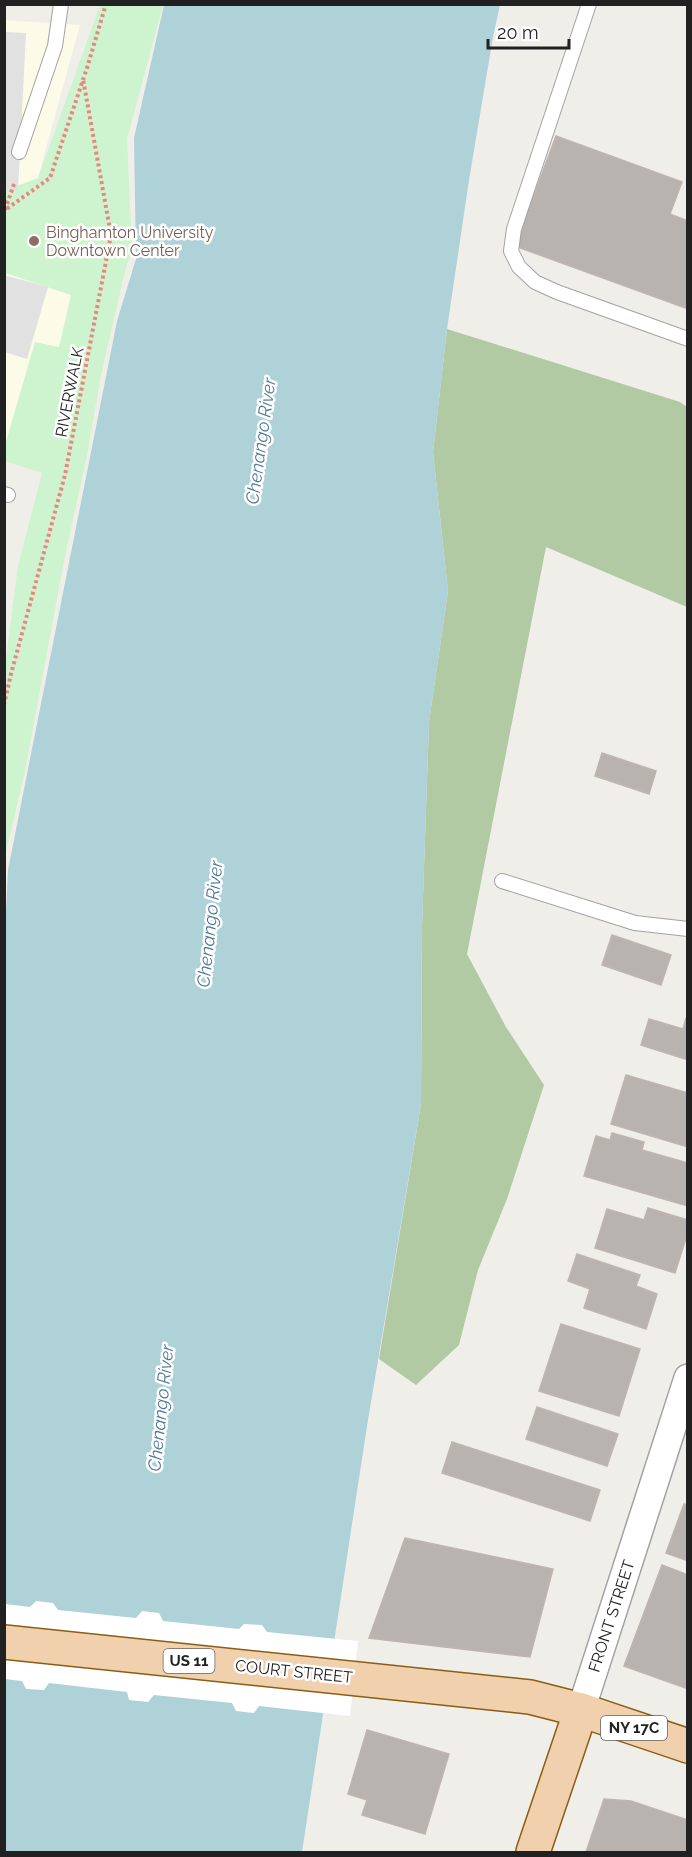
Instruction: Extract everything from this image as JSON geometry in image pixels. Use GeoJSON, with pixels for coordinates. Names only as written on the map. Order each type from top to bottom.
{"type":"FeatureCollection","features":[{"type":"Feature","properties":{"kind":"main road","name":"COURT STREET"},"geometry":{"type":"LineString","coordinates":[[4,1642],[521,1696],[581,1710]]}},
{"type":"Feature","properties":{"kind":"main road","name":"NY 17C"},"geometry":{"type":"LineString","coordinates":[[581,1710],[687,1746]]}},
{"type":"Feature","properties":{"kind":"main road","name":"FRONT STREET"},"geometry":{"type":"LineString","coordinates":[[533,1852],[581,1710]]}},
{"type":"Feature","properties":{"kind":"street","name":"FRONT STREET"},"geometry":{"type":"LineString","coordinates":[[581,1710],[687,1378]]}},
{"type":"Feature","properties":{"kind":"lane"},"geometry":{"type":"LineString","coordinates":[[19,153],[55,46],[61,4]]}},
{"type":"Feature","properties":{"kind":"lane"},"geometry":{"type":"LineString","coordinates":[[589,4],[514,229],[510,251],[519,267],[535,282],[687,339]]}},
{"type":"Feature","properties":{"kind":"lane"},"geometry":{"type":"LineString","coordinates":[[502,881],[635,923],[687,929]]}},
{"type":"Feature","properties":{"kind":"path"},"geometry":{"type":"LineString","coordinates":[[14,184],[5,210],[50,178],[106,4]]}},
{"type":"Feature","properties":{"kind":"path","name":"RIVERWALK"},"geometry":{"type":"LineString","coordinates":[[4,705],[65,475],[111,234],[83,79]]}},
{"type":"Feature","properties":{"kind":"shaded area","name":"Binghamton University Downtown Center"},"geometry":{"type":"Polygon","coordinates":[[[4,20],[80,25],[24,228],[102,253],[56,477],[5,461],[4,20]]]}},
{"type":"Feature","properties":{"kind":"shaded area"},"geometry":{"type":"Polygon","coordinates":[[[4,32],[26,33],[18,190],[5,190],[4,32]]]}},
{"type":"Feature","properties":{"kind":"shaded area"},"geometry":{"type":"Polygon","coordinates":[[[4,275],[48,287],[27,359],[5,352],[4,275]]]}},
{"type":"Feature","properties":{"kind":"green space"},"geometry":{"type":"Polygon","coordinates":[[[100,5],[163,5],[127,139],[132,251],[126,267],[101,375],[24,776],[5,856],[5,665],[18,566],[42,473],[5,461],[5,445],[35,342],[59,347],[71,295],[5,273],[5,189],[38,178],[100,5]]]}},
{"type":"Feature","properties":{"kind":"green space"},"geometry":{"type":"Polygon","coordinates":[[[447,329],[680,402],[687,407],[687,607],[546,547],[467,954],[506,1027],[544,1085],[507,1199],[478,1270],[459,1345],[416,1385],[379,1359],[421,1104],[422,926],[429,722],[448,591],[433,452],[447,329]]]}},
{"type":"Feature","properties":{"kind":"water","name":"Chenango River"},"geometry":{"type":"Polygon","coordinates":[[[164,5],[500,5],[469,180],[447,329],[433,452],[448,591],[429,722],[422,926],[421,1104],[367,1426],[302,1852],[5,1852],[4,956],[8,870],[117,321],[136,259],[134,138],[164,5]]]}},
{"type":"Feature","properties":{"kind":"pier"},"geometry":{"type":"Polygon","coordinates":[[[36,1601],[53,1603],[58,1610],[136,1618],[142,1611],[159,1613],[163,1621],[239,1629],[244,1624],[262,1625],[267,1632],[358,1641],[350,1716],[259,1706],[254,1713],[236,1711],[232,1703],[154,1695],[148,1702],[129,1700],[127,1692],[49,1683],[44,1690],[26,1689],[22,1681],[5,1679],[5,1604],[30,1607],[36,1601]]]}},
{"type":"Feature","properties":{"kind":"building"},"geometry":{"type":"Polygon","coordinates":[[[556,136],[682,182],[670,214],[688,221],[688,309],[515,246],[556,136]]]}},
{"type":"Feature","properties":{"kind":"building"},"geometry":{"type":"Polygon","coordinates":[[[602,753],[656,771],[649,794],[595,776],[602,753]]]}},
{"type":"Feature","properties":{"kind":"building"},"geometry":{"type":"Polygon","coordinates":[[[612,935],[671,955],[661,985],[602,965],[612,935]]]}},
{"type":"Feature","properties":{"kind":"building"},"geometry":{"type":"Polygon","coordinates":[[[686,1018],[688,1060],[641,1045],[649,1019],[683,1029],[686,1018]]]}},
{"type":"Feature","properties":{"kind":"building"},"geometry":{"type":"Polygon","coordinates":[[[626,1075],[688,1093],[688,1147],[611,1124],[626,1075]]]}},
{"type":"Feature","properties":{"kind":"building"},"geometry":{"type":"Polygon","coordinates":[[[612,1133],[644,1142],[642,1150],[688,1163],[688,1206],[584,1176],[596,1136],[610,1140],[612,1133]]]}},
{"type":"Feature","properties":{"kind":"building"},"geometry":{"type":"Polygon","coordinates":[[[648,1208],[688,1220],[688,1232],[675,1273],[595,1248],[607,1209],[644,1220],[648,1208]]]}},
{"type":"Feature","properties":{"kind":"building"},"geometry":{"type":"Polygon","coordinates":[[[577,1254],[640,1275],[636,1286],[657,1294],[646,1329],[584,1308],[590,1289],[568,1281],[577,1254]]]}},
{"type":"Feature","properties":{"kind":"building"},"geometry":{"type":"Polygon","coordinates":[[[561,1324],[640,1349],[619,1416],[539,1391],[561,1324]]]}},
{"type":"Feature","properties":{"kind":"building"},"geometry":{"type":"Polygon","coordinates":[[[537,1407],[618,1434],[607,1466],[526,1439],[537,1407]]]}},
{"type":"Feature","properties":{"kind":"building"},"geometry":{"type":"Polygon","coordinates":[[[452,1442],[600,1490],[590,1521],[442,1473],[452,1442]]]}},
{"type":"Feature","properties":{"kind":"building"},"geometry":{"type":"Polygon","coordinates":[[[684,1504],[688,1505],[688,1561],[666,1553],[684,1504]]]}},
{"type":"Feature","properties":{"kind":"building"},"geometry":{"type":"Polygon","coordinates":[[[405,1538],[553,1569],[530,1657],[369,1638],[405,1538]]]}},
{"type":"Feature","properties":{"kind":"building"},"geometry":{"type":"Polygon","coordinates":[[[662,1565],[688,1575],[688,1689],[624,1666],[662,1565]]]}},
{"type":"Feature","properties":{"kind":"building"},"geometry":{"type":"Polygon","coordinates":[[[367,1730],[449,1754],[425,1834],[362,1815],[367,1800],[348,1794],[367,1730]]]}},
{"type":"Feature","properties":{"kind":"building"},"geometry":{"type":"Polygon","coordinates":[[[604,1799],[631,1801],[688,1820],[688,1852],[586,1852],[604,1799]]]}},
{"type":"Feature","properties":{"kind":"place","name":"Binghamton University Downtown Center"},"geometry":{"type":"Point","coordinates":[34,241]}}]}
